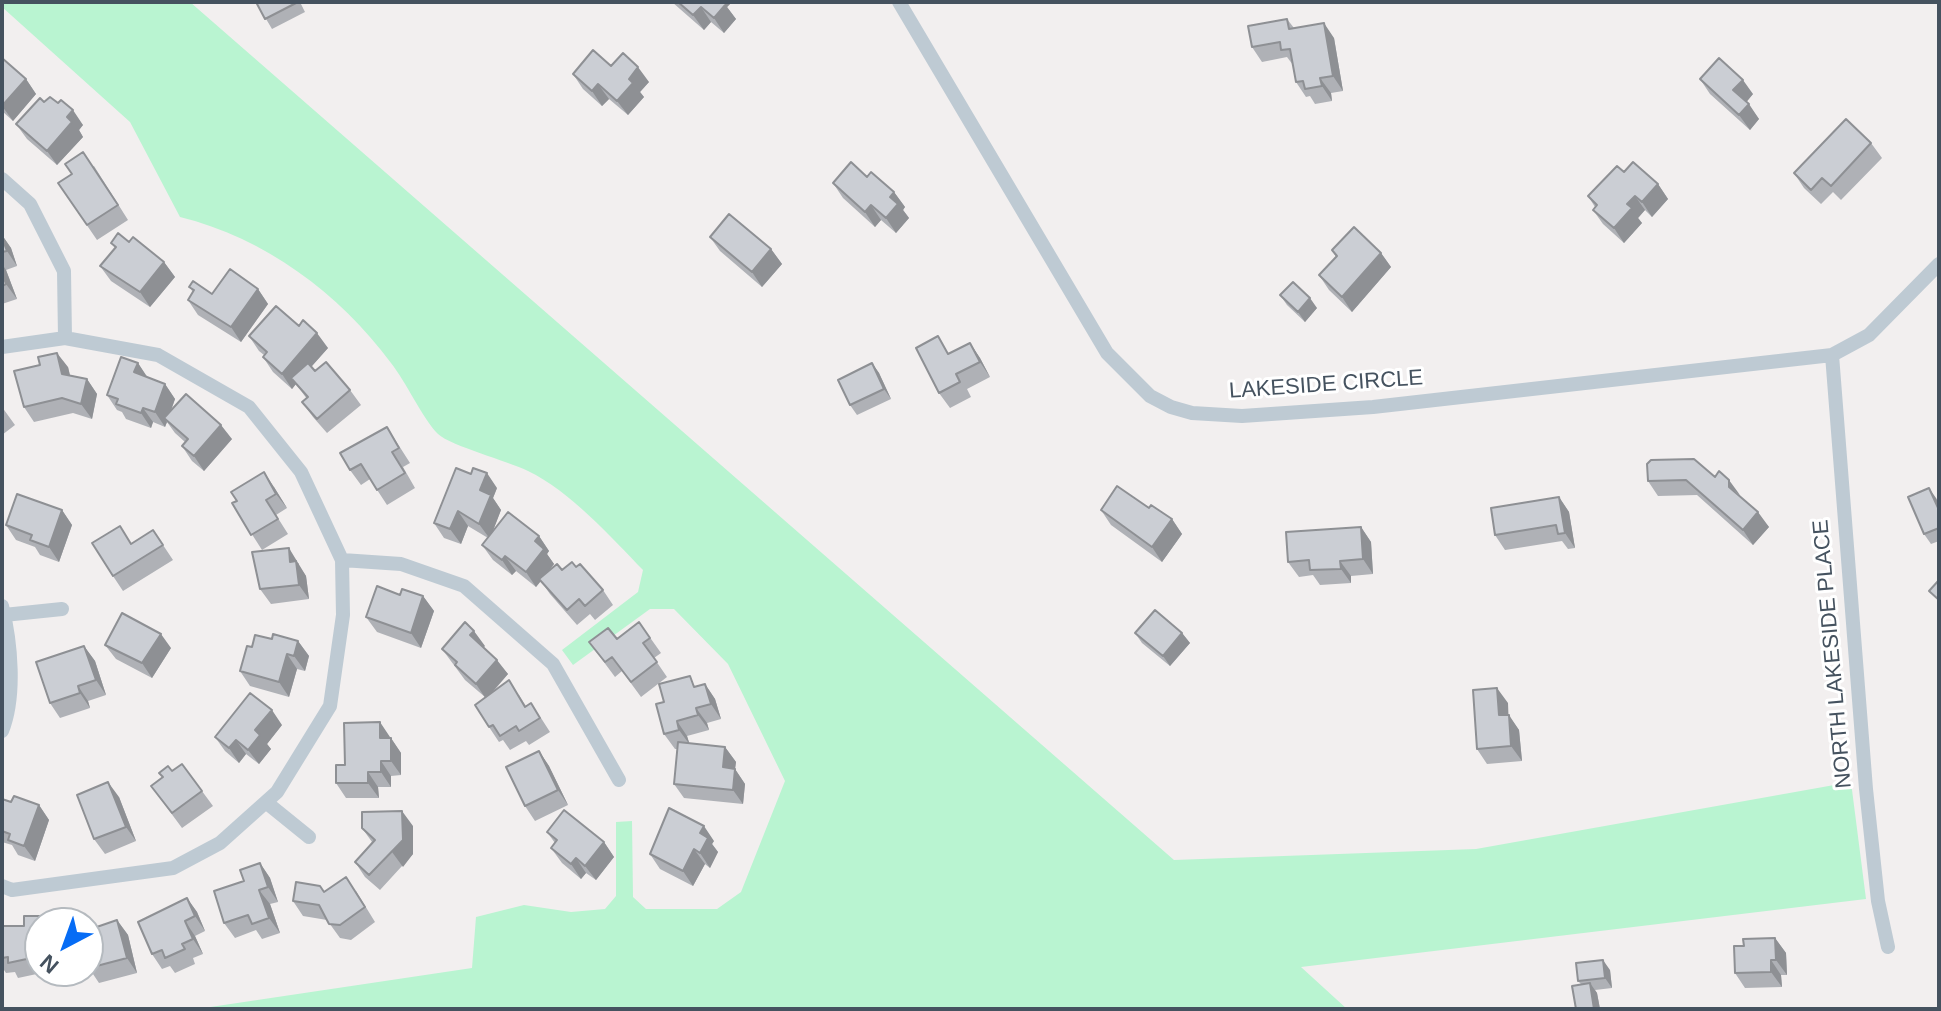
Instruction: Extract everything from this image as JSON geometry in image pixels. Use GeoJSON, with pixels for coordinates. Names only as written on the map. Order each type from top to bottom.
{"type":"FeatureCollection","features":[{"type":"Feature","properties":{"kind":"street","name":"LAKESIDE CIRCLE"},"geometry":{"type":"LineString","coordinates":[[899,2],[1107,353],[1150,396],[1192,413],[1242,416],[1373,407],[1832,355],[1869,335],[1939,264]]}},
{"type":"Feature","properties":{"kind":"street"},"geometry":{"type":"LineString","coordinates":[[2,179],[30,204],[64,271],[65,338]]}},
{"type":"Feature","properties":{"kind":"street"},"geometry":{"type":"LineString","coordinates":[[2,347],[65,338],[158,355],[249,407],[301,472],[342,560],[343,615],[330,706],[267,803],[220,843],[173,868],[12,890],[2,886]]}},
{"type":"Feature","properties":{"kind":"street","name":"NORTH LAKESIDE PLACE"},"geometry":{"type":"LineString","coordinates":[[1832,355],[1866,789],[1878,901],[1888,947]]}},
{"type":"Feature","properties":{"kind":"street"},"geometry":{"type":"LineString","coordinates":[[342,560],[401,564],[464,586],[553,664],[619,780]]}},
{"type":"Feature","properties":{"kind":"street"},"geometry":{"type":"LineString","coordinates":[[2,731],[8,717],[9,643],[3,611],[62,609]]}},
{"type":"Feature","properties":{"kind":"street"},"geometry":{"type":"LineString","coordinates":[[267,803],[309,837]]}},
{"type":"Feature","properties":{"kind":"green space"},"geometry":{"type":"Polygon","coordinates":[[[2,2],[190,2],[1174,860],[1476,849],[1851,782],[1866,899],[1301,967],[1347,1009],[197,1009],[472,968],[476,917],[524,905],[571,912],[605,909],[616,896],[616,822],[632,821],[633,897],[646,909],[717,909],[741,892],[785,781],[728,664],[674,609],[650,609],[573,665],[562,650],[638,592],[643,570],[589,516],[544,480],[438,434],[397,371],[370,337],[324,292],[298,272],[242,239],[180,217],[130,122],[2,7],[2,2]]]}},
{"type":"Feature","properties":{"kind":"building"},"geometry":{"type":"Polygon","coordinates":[[[256,2],[298,2],[265,19],[256,2]]]}},
{"type":"Feature","properties":{"kind":"building"},"geometry":{"type":"Polygon","coordinates":[[[678,2],[726,4],[714,18],[701,7],[693,15],[678,2]]]}},
{"type":"Feature","properties":{"kind":"building"},"geometry":{"type":"Polygon","coordinates":[[[1287,19],[1289,29],[1324,23],[1333,76],[1320,78],[1322,86],[1305,89],[1303,81],[1296,82],[1290,49],[1281,50],[1280,42],[1252,47],[1248,26],[1287,19]]]}},
{"type":"Feature","properties":{"kind":"building"},"geometry":{"type":"Polygon","coordinates":[[[593,50],[611,66],[623,53],[638,67],[629,79],[633,83],[617,101],[598,84],[592,91],[573,74],[593,50]]]}},
{"type":"Feature","properties":{"kind":"building"},"geometry":{"type":"Polygon","coordinates":[[[2,58],[26,79],[2,106],[2,58]]]}},
{"type":"Feature","properties":{"kind":"building"},"geometry":{"type":"Polygon","coordinates":[[[1719,58],[1743,80],[1733,90],[1749,104],[1739,115],[1700,79],[1719,58]]]}},
{"type":"Feature","properties":{"kind":"building"},"geometry":{"type":"Polygon","coordinates":[[[50,97],[58,103],[61,100],[73,110],[67,117],[72,122],[47,151],[16,124],[40,98],[44,102],[50,97]]]}},
{"type":"Feature","properties":{"kind":"building"},"geometry":{"type":"Polygon","coordinates":[[[1846,119],[1871,143],[1831,186],[1822,178],[1811,190],[1794,173],[1846,119]]]}},
{"type":"Feature","properties":{"kind":"building"},"geometry":{"type":"Polygon","coordinates":[[[83,152],[118,205],[87,225],[58,183],[72,174],[65,164],[83,152]]]}},
{"type":"Feature","properties":{"kind":"building"},"geometry":{"type":"Polygon","coordinates":[[[851,162],[867,177],[871,172],[894,192],[890,197],[898,204],[886,218],[871,205],[865,212],[833,183],[851,162]]]}},
{"type":"Feature","properties":{"kind":"building"},"geometry":{"type":"Polygon","coordinates":[[[1633,162],[1658,184],[1642,202],[1635,196],[1627,204],[1632,208],[1614,228],[1593,210],[1597,205],[1588,196],[1617,166],[1624,172],[1633,162]]]}},
{"type":"Feature","properties":{"kind":"building"},"geometry":{"type":"Polygon","coordinates":[[[729,214],[771,249],[752,272],[710,237],[729,214]]]}},
{"type":"Feature","properties":{"kind":"building"},"geometry":{"type":"Polygon","coordinates":[[[1354,227],[1381,253],[1342,297],[1319,275],[1337,256],[1332,250],[1354,227]]]}},
{"type":"Feature","properties":{"kind":"building"},"geometry":{"type":"Polygon","coordinates":[[[118,233],[129,242],[133,237],[164,262],[140,292],[100,266],[116,247],[111,243],[118,233]]]}},
{"type":"Feature","properties":{"kind":"building"},"geometry":{"type":"Polygon","coordinates":[[[230,269],[258,289],[231,327],[188,300],[194,290],[189,287],[193,281],[212,294],[230,269]]]}},
{"type":"Feature","properties":{"kind":"building"},"geometry":{"type":"Polygon","coordinates":[[[1293,282],[1310,298],[1298,312],[1280,295],[1293,282]]]}},
{"type":"Feature","properties":{"kind":"building"},"geometry":{"type":"Polygon","coordinates":[[[276,306],[299,326],[303,320],[317,333],[282,374],[263,357],[267,352],[249,336],[276,306]]]}},
{"type":"Feature","properties":{"kind":"building"},"geometry":{"type":"Polygon","coordinates":[[[938,336],[948,354],[970,343],[980,362],[956,374],[960,382],[939,393],[916,348],[938,336]]]}},
{"type":"Feature","properties":{"kind":"building"},"geometry":{"type":"Polygon","coordinates":[[[57,353],[62,374],[87,379],[81,404],[62,398],[24,407],[14,371],[40,365],[38,357],[57,353]]]}},
{"type":"Feature","properties":{"kind":"building"},"geometry":{"type":"Polygon","coordinates":[[[121,357],[138,363],[134,372],[165,384],[155,412],[143,408],[141,413],[116,404],[118,399],[107,395],[121,357]]]}},
{"type":"Feature","properties":{"kind":"building"},"geometry":{"type":"Polygon","coordinates":[[[326,362],[350,390],[317,419],[302,402],[308,397],[291,378],[308,363],[315,371],[326,362]]]}},
{"type":"Feature","properties":{"kind":"building"},"geometry":{"type":"Polygon","coordinates":[[[872,363],[884,389],[850,405],[838,380],[872,363]]]}},
{"type":"Feature","properties":{"kind":"building"},"geometry":{"type":"Polygon","coordinates":[[[186,394],[221,425],[194,456],[182,446],[188,439],[164,418],[186,394]]]}},
{"type":"Feature","properties":{"kind":"building"},"geometry":{"type":"Polygon","coordinates":[[[387,427],[399,448],[392,452],[405,473],[377,490],[361,464],[350,470],[340,453],[387,427]]]}},
{"type":"Feature","properties":{"kind":"building"},"geometry":{"type":"Polygon","coordinates":[[[1694,459],[1715,477],[1719,471],[1729,480],[1729,487],[1758,512],[1743,530],[1686,480],[1648,481],[1647,464],[1651,460],[1694,459]]]}},
{"type":"Feature","properties":{"kind":"building"},"geometry":{"type":"Polygon","coordinates":[[[456,468],[471,474],[473,468],[487,473],[480,490],[491,495],[479,524],[458,511],[450,529],[434,523],[456,468]]]}},
{"type":"Feature","properties":{"kind":"building"},"geometry":{"type":"Polygon","coordinates":[[[264,472],[276,494],[266,500],[278,519],[251,535],[232,503],[237,501],[231,492],[264,472]]]}},
{"type":"Feature","properties":{"kind":"building"},"geometry":{"type":"Polygon","coordinates":[[[1117,486],[1149,508],[1151,505],[1172,519],[1152,547],[1101,510],[1117,486]]]}},
{"type":"Feature","properties":{"kind":"building"},"geometry":{"type":"Polygon","coordinates":[[[1929,488],[1939,510],[1939,528],[1924,534],[1908,497],[1929,488]]]}},
{"type":"Feature","properties":{"kind":"building"},"geometry":{"type":"Polygon","coordinates":[[[17,494],[62,510],[49,547],[30,540],[32,535],[6,525],[17,494]]]}},
{"type":"Feature","properties":{"kind":"building"},"geometry":{"type":"Polygon","coordinates":[[[1559,497],[1565,533],[1558,534],[1556,525],[1495,535],[1491,508],[1559,497]]]}},
{"type":"Feature","properties":{"kind":"building"},"geometry":{"type":"Polygon","coordinates":[[[508,512],[539,536],[535,541],[544,549],[526,572],[505,556],[502,560],[482,545],[508,512]]]}},
{"type":"Feature","properties":{"kind":"building"},"geometry":{"type":"Polygon","coordinates":[[[120,526],[131,544],[153,530],[163,545],[113,576],[92,543],[120,526]]]}},
{"type":"Feature","properties":{"kind":"building"},"geometry":{"type":"Polygon","coordinates":[[[1361,527],[1363,559],[1340,561],[1341,569],[1310,570],[1309,560],[1288,562],[1286,532],[1361,527]]]}},
{"type":"Feature","properties":{"kind":"building"},"geometry":{"type":"Polygon","coordinates":[[[289,548],[290,562],[296,561],[299,585],[260,589],[252,552],[289,548]]]}},
{"type":"Feature","properties":{"kind":"building"},"geometry":{"type":"Polygon","coordinates":[[[572,562],[576,567],[580,564],[603,590],[585,606],[579,599],[567,610],[539,579],[557,564],[562,570],[572,562]]]}},
{"type":"Feature","properties":{"kind":"building"},"geometry":{"type":"Polygon","coordinates":[[[1939,580],[1939,600],[1929,591],[1939,580]]]}},
{"type":"Feature","properties":{"kind":"building"},"geometry":{"type":"Polygon","coordinates":[[[377,586],[400,595],[402,589],[423,596],[411,633],[366,617],[377,586]]]}},
{"type":"Feature","properties":{"kind":"building"},"geometry":{"type":"Polygon","coordinates":[[[1155,610],[1182,633],[1163,656],[1135,633],[1155,610]]]}},
{"type":"Feature","properties":{"kind":"building"},"geometry":{"type":"Polygon","coordinates":[[[122,613],[161,634],[142,663],[105,645],[122,613]]]}},
{"type":"Feature","properties":{"kind":"building"},"geometry":{"type":"Polygon","coordinates":[[[465,622],[474,631],[470,635],[497,660],[476,684],[442,649],[465,622]]]}},
{"type":"Feature","properties":{"kind":"building"},"geometry":{"type":"Polygon","coordinates":[[[639,622],[650,638],[643,643],[657,662],[631,682],[612,657],[605,662],[589,642],[608,628],[617,639],[639,622]]]}},
{"type":"Feature","properties":{"kind":"building"},"geometry":{"type":"Polygon","coordinates":[[[273,634],[298,641],[294,656],[287,654],[279,682],[240,671],[247,646],[252,647],[255,635],[272,639],[273,634]]]}},
{"type":"Feature","properties":{"kind":"building"},"geometry":{"type":"Polygon","coordinates":[[[84,646],[96,680],[78,686],[80,693],[50,703],[36,662],[84,646]]]}},
{"type":"Feature","properties":{"kind":"building"},"geometry":{"type":"Polygon","coordinates":[[[690,676],[694,687],[705,684],[711,704],[696,708],[698,715],[677,721],[679,730],[664,734],[656,704],[664,702],[659,684],[690,676]]]}},
{"type":"Feature","properties":{"kind":"building"},"geometry":{"type":"Polygon","coordinates":[[[509,680],[525,707],[531,703],[540,718],[519,731],[516,726],[500,736],[493,725],[489,727],[475,705],[509,680]]]}},
{"type":"Feature","properties":{"kind":"building"},"geometry":{"type":"Polygon","coordinates":[[[1497,688],[1499,715],[1509,715],[1511,746],[1477,749],[1473,690],[1497,688]]]}},
{"type":"Feature","properties":{"kind":"building"},"geometry":{"type":"Polygon","coordinates":[[[250,693],[272,710],[255,730],[260,735],[248,750],[236,740],[229,748],[215,737],[250,693]]]}},
{"type":"Feature","properties":{"kind":"building"},"geometry":{"type":"Polygon","coordinates":[[[380,722],[380,738],[391,738],[391,761],[381,761],[381,772],[368,772],[368,783],[336,783],[336,765],[345,765],[344,723],[380,722]]]}},
{"type":"Feature","properties":{"kind":"building"},"geometry":{"type":"Polygon","coordinates":[[[678,742],[725,747],[723,767],[735,769],[733,790],[674,784],[678,742]]]}},
{"type":"Feature","properties":{"kind":"building"},"geometry":{"type":"Polygon","coordinates":[[[539,751],[558,790],[525,806],[506,767],[539,751]]]}},
{"type":"Feature","properties":{"kind":"building"},"geometry":{"type":"Polygon","coordinates":[[[182,764],[202,791],[172,813],[151,786],[163,777],[159,773],[168,766],[172,771],[182,764]]]}},
{"type":"Feature","properties":{"kind":"building"},"geometry":{"type":"Polygon","coordinates":[[[108,782],[126,827],[94,839],[77,795],[108,782]]]}},
{"type":"Feature","properties":{"kind":"building"},"geometry":{"type":"Polygon","coordinates":[[[14,796],[39,805],[24,846],[8,840],[10,834],[2,831],[2,799],[11,802],[14,796]]]}},
{"type":"Feature","properties":{"kind":"building"},"geometry":{"type":"Polygon","coordinates":[[[669,808],[704,826],[700,833],[708,838],[700,853],[694,849],[683,871],[650,854],[669,808]]]}},
{"type":"Feature","properties":{"kind":"building"},"geometry":{"type":"Polygon","coordinates":[[[564,810],[604,842],[585,866],[576,858],[571,864],[551,848],[557,840],[547,832],[564,810]]]}},
{"type":"Feature","properties":{"kind":"building"},"geometry":{"type":"Polygon","coordinates":[[[402,811],[403,840],[369,875],[355,862],[375,840],[362,828],[362,812],[402,811]]]}},
{"type":"Feature","properties":{"kind":"building"},"geometry":{"type":"Polygon","coordinates":[[[260,863],[268,887],[259,890],[269,918],[252,924],[248,915],[224,923],[214,891],[244,881],[240,870],[260,863]]]}},
{"type":"Feature","properties":{"kind":"building"},"geometry":{"type":"Polygon","coordinates":[[[346,877],[365,907],[340,925],[329,924],[319,905],[293,901],[296,882],[320,886],[324,892],[346,877]]]}},
{"type":"Feature","properties":{"kind":"building"},"geometry":{"type":"Polygon","coordinates":[[[187,898],[195,916],[185,921],[193,939],[182,944],[185,949],[165,958],[162,950],[152,954],[138,922],[187,898]]]}},
{"type":"Feature","properties":{"kind":"building"},"geometry":{"type":"Polygon","coordinates":[[[117,920],[127,958],[104,964],[104,924],[117,920]]]}},
{"type":"Feature","properties":{"kind":"building"},"geometry":{"type":"Polygon","coordinates":[[[2,926],[24,926],[24,960],[8,963],[8,957],[2,958],[2,926]]]}},
{"type":"Feature","properties":{"kind":"building"},"geometry":{"type":"Polygon","coordinates":[[[1775,938],[1776,960],[1771,960],[1771,972],[1735,973],[1734,946],[1744,946],[1743,939],[1775,938]]]}},
{"type":"Feature","properties":{"kind":"building"},"geometry":{"type":"Polygon","coordinates":[[[1603,960],[1605,978],[1578,981],[1576,963],[1603,960]]]}},
{"type":"Feature","properties":{"kind":"building"},"geometry":{"type":"Polygon","coordinates":[[[1590,983],[1594,1009],[1576,1009],[1572,986],[1590,983]]]}}]}
